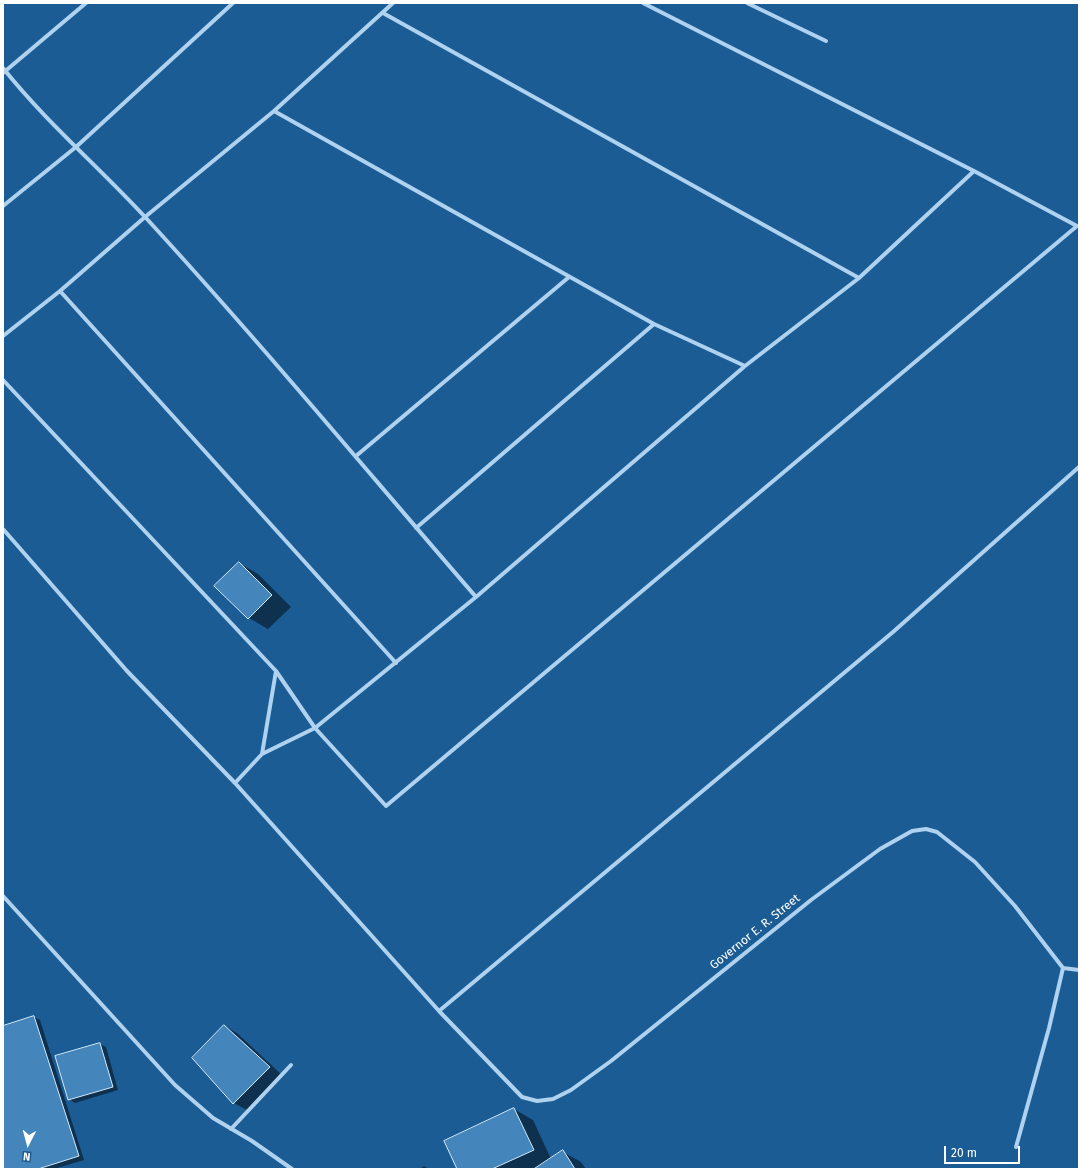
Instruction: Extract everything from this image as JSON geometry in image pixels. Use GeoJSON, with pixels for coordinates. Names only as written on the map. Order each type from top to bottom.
{"type":"FeatureCollection","features":[{"type":"Feature","properties":{"kind":"street"},"geometry":{"type":"LineString","coordinates":[[86,3],[4,71],[145,217],[356,456],[476,597]]}},
{"type":"Feature","properties":{"kind":"street"},"geometry":{"type":"LineString","coordinates":[[3,206],[76,147],[233,3]]}},
{"type":"Feature","properties":{"kind":"street"},"geometry":{"type":"LineString","coordinates":[[3,336],[60,291],[145,217],[274,111],[393,3]]}},
{"type":"Feature","properties":{"kind":"street"},"geometry":{"type":"LineString","coordinates":[[3,380],[276,671],[315,728],[386,806],[1077,226],[974,171],[643,3]]}},
{"type":"Feature","properties":{"kind":"street"},"geometry":{"type":"LineString","coordinates":[[747,3],[826,41]]}},
{"type":"Feature","properties":{"kind":"street"},"geometry":{"type":"LineString","coordinates":[[383,13],[859,278]]}},
{"type":"Feature","properties":{"kind":"street"},"geometry":{"type":"LineString","coordinates":[[274,111],[654,324],[745,366]]}},
{"type":"Feature","properties":{"kind":"street"},"geometry":{"type":"LineString","coordinates":[[235,783],[262,754],[315,728],[396,664],[745,366],[859,278],[974,171]]}},
{"type":"Feature","properties":{"kind":"street"},"geometry":{"type":"LineString","coordinates":[[356,456],[568,277]]}},
{"type":"Feature","properties":{"kind":"street"},"geometry":{"type":"LineString","coordinates":[[60,291],[396,664]]}},
{"type":"Feature","properties":{"kind":"street"},"geometry":{"type":"LineString","coordinates":[[416,528],[654,324]]}},
{"type":"Feature","properties":{"kind":"street"},"geometry":{"type":"LineString","coordinates":[[439,1011],[893,632],[1079,467]]}},
{"type":"Feature","properties":{"kind":"street","name":"Governor E. R. Street"},"geometry":{"type":"LineString","coordinates":[[3,529],[127,671],[235,783],[439,1011],[522,1097],[537,1101],[553,1099],[571,1090],[610,1061],[811,900],[880,849],[912,831],[926,829],[937,832],[975,862],[1015,906],[1063,968]]}},
{"type":"Feature","properties":{"kind":"street"},"geometry":{"type":"LineString","coordinates":[[262,754],[276,671]]}},
{"type":"Feature","properties":{"kind":"street"},"geometry":{"type":"LineString","coordinates":[[3,896],[175,1085],[213,1118],[252,1141],[292,1169]]}},
{"type":"Feature","properties":{"kind":"street"},"geometry":{"type":"LineString","coordinates":[[1016,1147],[1049,1028],[1063,968],[1079,970]]}},
{"type":"Feature","properties":{"kind":"street"},"geometry":{"type":"LineString","coordinates":[[231,1129],[291,1065]]}},
{"type":"Feature","properties":{"kind":"building"},"geometry":{"type":"Polygon","coordinates":[[[239,562],[272,595],[248,619],[214,586],[239,562]]]}},
{"type":"Feature","properties":{"kind":"building"},"geometry":{"type":"Polygon","coordinates":[[[34,1016],[79,1156],[38,1169],[3,1169],[3,1026],[34,1016]]]}},
{"type":"Feature","properties":{"kind":"building"},"geometry":{"type":"Polygon","coordinates":[[[224,1025],[270,1067],[233,1104],[192,1058],[224,1025]]]}},
{"type":"Feature","properties":{"kind":"building"},"geometry":{"type":"Polygon","coordinates":[[[100,1043],[113,1087],[68,1100],[55,1056],[100,1043]]]}},
{"type":"Feature","properties":{"kind":"building"},"geometry":{"type":"Polygon","coordinates":[[[514,1108],[534,1150],[492,1169],[457,1169],[444,1141],[514,1108]]]}},
{"type":"Feature","properties":{"kind":"building"},"geometry":{"type":"Polygon","coordinates":[[[563,1150],[575,1169],[534,1169],[563,1150]]]}}]}
